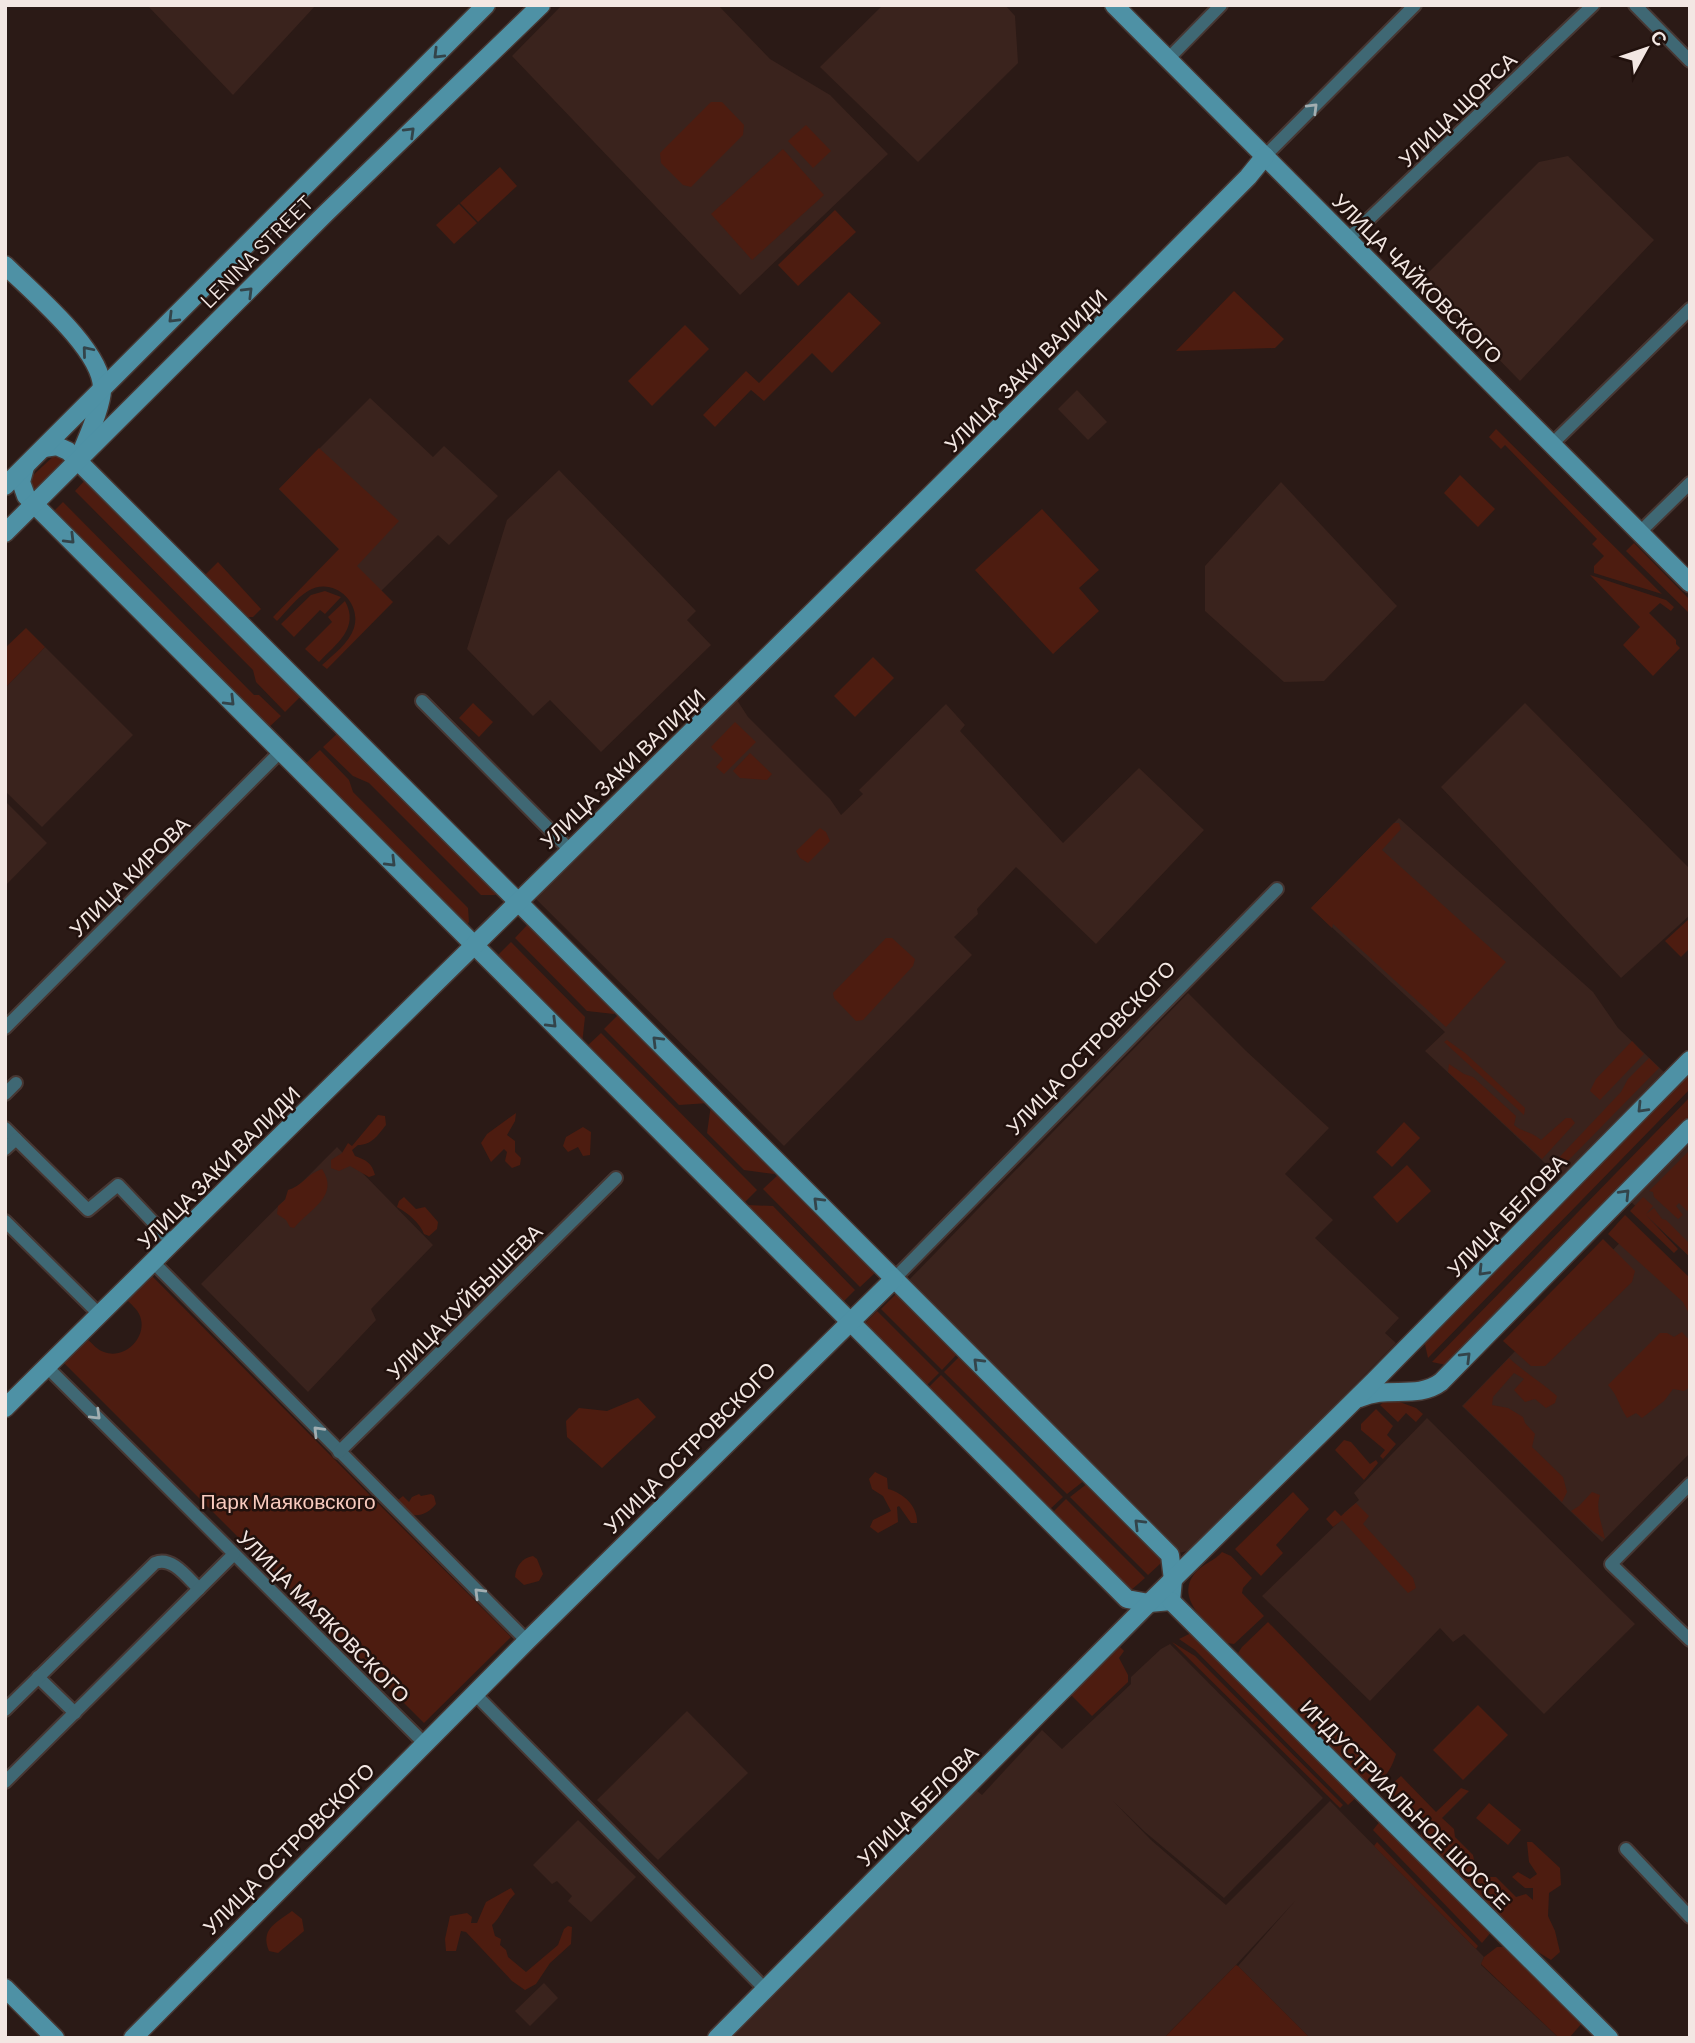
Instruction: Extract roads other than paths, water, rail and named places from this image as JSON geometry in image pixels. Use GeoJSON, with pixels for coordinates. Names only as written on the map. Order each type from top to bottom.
{"type":"FeatureCollection","features":[{"type":"Feature","properties":{"kind":"main road","name":"LENINA STREET"},"geometry":{"type":"LineString","coordinates":[[5,486],[486,5]]}},
{"type":"Feature","properties":{"kind":"main road","name":"LENINA STREET"},"geometry":{"type":"LineString","coordinates":[[5,533],[324,215],[541,5]]}},
{"type":"Feature","properties":{"kind":"main road","name":"УЛИЦА ЧАЙКОВСКОГО"},"geometry":{"type":"LineString","coordinates":[[1114,5],[1690,583]]}},
{"type":"Feature","properties":{"kind":"main road","name":"УЛИЦА ЗАКИ ВАЛИДИ"},"geometry":{"type":"LineString","coordinates":[[5,1408],[867,560],[1265,156]]}},
{"type":"Feature","properties":{"kind":"main road"},"geometry":{"type":"LineString","coordinates":[[5,265],[65,325],[95,361],[113,393],[122,402],[135,404]]}},
{"type":"Feature","properties":{"kind":"main road"},"geometry":{"type":"LineString","coordinates":[[78,460],[107,384]]}},
{"type":"Feature","properties":{"kind":"main road"},"geometry":{"type":"LineString","coordinates":[[44,448],[57,446],[78,460],[1170,1555],[1196,1559]]}},
{"type":"Feature","properties":{"kind":"main road"},"geometry":{"type":"LineString","coordinates":[[25,467],[21,482],[26,496],[1127,1600],[1133,1619]]}},
{"type":"Feature","properties":{"kind":"main road"},"geometry":{"type":"LineString","coordinates":[[5,522],[14,519],[34,504]]}},
{"type":"Feature","properties":{"kind":"main road","name":"УЛИЦА БЕЛОВА"},"geometry":{"type":"LineString","coordinates":[[717,2038],[1149,1603],[1375,1380],[1395,1369],[1690,1060]]}},
{"type":"Feature","properties":{"kind":"main road","name":"УЛИЦА БЕЛОВА"},"geometry":{"type":"LineString","coordinates":[[1354,1401],[1366,1395],[1391,1390],[1422,1391],[1441,1382],[1690,1128]]}},
{"type":"Feature","properties":{"kind":"main road","name":"УЛИЦА ОСТРОВСКОГО"},"geometry":{"type":"LineString","coordinates":[[133,2038],[474,1693],[894,1279]]}},
{"type":"Feature","properties":{"kind":"main road"},"geometry":{"type":"LineString","coordinates":[[1395,1369],[1411,1392]]}},
{"type":"Feature","properties":{"kind":"main road"},"geometry":{"type":"LineString","coordinates":[[1127,1600],[1149,1603],[1171,1601],[1173,1580],[1170,1555]]}},
{"type":"Feature","properties":{"kind":"main road","name":"ИНДУСТРИАЛЬНОЕ ШОССЕ"},"geometry":{"type":"LineString","coordinates":[[1171,1601],[1609,2038]]}},
{"type":"Feature","properties":{"kind":"main road"},"geometry":{"type":"LineString","coordinates":[[5,1989],[55,2038]]}},
{"type":"Feature","properties":{"kind":"street"},"geometry":{"type":"LineString","coordinates":[[1168,59],[1221,5]]}},
{"type":"Feature","properties":{"kind":"street"},"geometry":{"type":"LineString","coordinates":[[1265,156],[1415,5]]}},
{"type":"Feature","properties":{"kind":"street","name":"УЛИЦА ЩОРСА"},"geometry":{"type":"LineString","coordinates":[[1347,240],[1593,5]]}},
{"type":"Feature","properties":{"kind":"street"},"geometry":{"type":"LineString","coordinates":[[1635,5],[1690,61]]}},
{"type":"Feature","properties":{"kind":"street"},"geometry":{"type":"LineString","coordinates":[[1552,444],[1690,309]]}},
{"type":"Feature","properties":{"kind":"street"},"geometry":{"type":"LineString","coordinates":[[1639,533],[1690,483]]}},
{"type":"Feature","properties":{"kind":"street"},"geometry":{"type":"LineString","coordinates":[[422,701],[570,850]]}},
{"type":"Feature","properties":{"kind":"street","name":"УЛИЦА КИРОВА"},"geometry":{"type":"LineString","coordinates":[[5,1028],[281,751]]}},
{"type":"Feature","properties":{"kind":"street","name":"УЛИЦА ОСТРОВСКОГО"},"geometry":{"type":"LineString","coordinates":[[894,1279],[1277,889]]}},
{"type":"Feature","properties":{"kind":"street"},"geometry":{"type":"LineString","coordinates":[[5,1094],[16,1083]]}},
{"type":"Feature","properties":{"kind":"street"},"geometry":{"type":"LineString","coordinates":[[5,1128],[88,1210],[118,1185],[173,1243]]}},
{"type":"Feature","properties":{"kind":"street"},"geometry":{"type":"LineString","coordinates":[[5,1149],[16,1139]]}},
{"type":"Feature","properties":{"kind":"street","name":"УЛИЦА КУЙБЫШЕВА"},"geometry":{"type":"LineString","coordinates":[[339,1452],[617,1178]]}},
{"type":"Feature","properties":{"kind":"street"},"geometry":{"type":"LineString","coordinates":[[5,1221],[100,1315]]}},
{"type":"Feature","properties":{"kind":"street"},"geometry":{"type":"LineString","coordinates":[[153,1263],[527,1641]]}},
{"type":"Feature","properties":{"kind":"street","name":"УЛИЦА МАЯКОВСКОГО"},"geometry":{"type":"LineString","coordinates":[[47,1367],[424,1743]]}},
{"type":"Feature","properties":{"kind":"street"},"geometry":{"type":"LineString","coordinates":[[1690,1484],[1611,1564],[1690,1640]]}},
{"type":"Feature","properties":{"kind":"street"},"geometry":{"type":"LineString","coordinates":[[5,1782],[234,1553]]}},
{"type":"Feature","properties":{"kind":"street"},"geometry":{"type":"LineString","coordinates":[[5,1710],[155,1563],[163,1560],[170,1562],[199,1589]]}},
{"type":"Feature","properties":{"kind":"street"},"geometry":{"type":"LineString","coordinates":[[38,1677],[75,1713]]}},
{"type":"Feature","properties":{"kind":"street"},"geometry":{"type":"LineString","coordinates":[[474,1693],[766,1990]]}},
{"type":"Feature","properties":{"kind":"street"},"geometry":{"type":"LineString","coordinates":[[1626,1849],[1690,1917]]}},
{"type":"Feature","properties":{"kind":"park label","name":"Парк Маяковского"},"geometry":{"type":"Point","coordinates":[288,1500]}}]}
